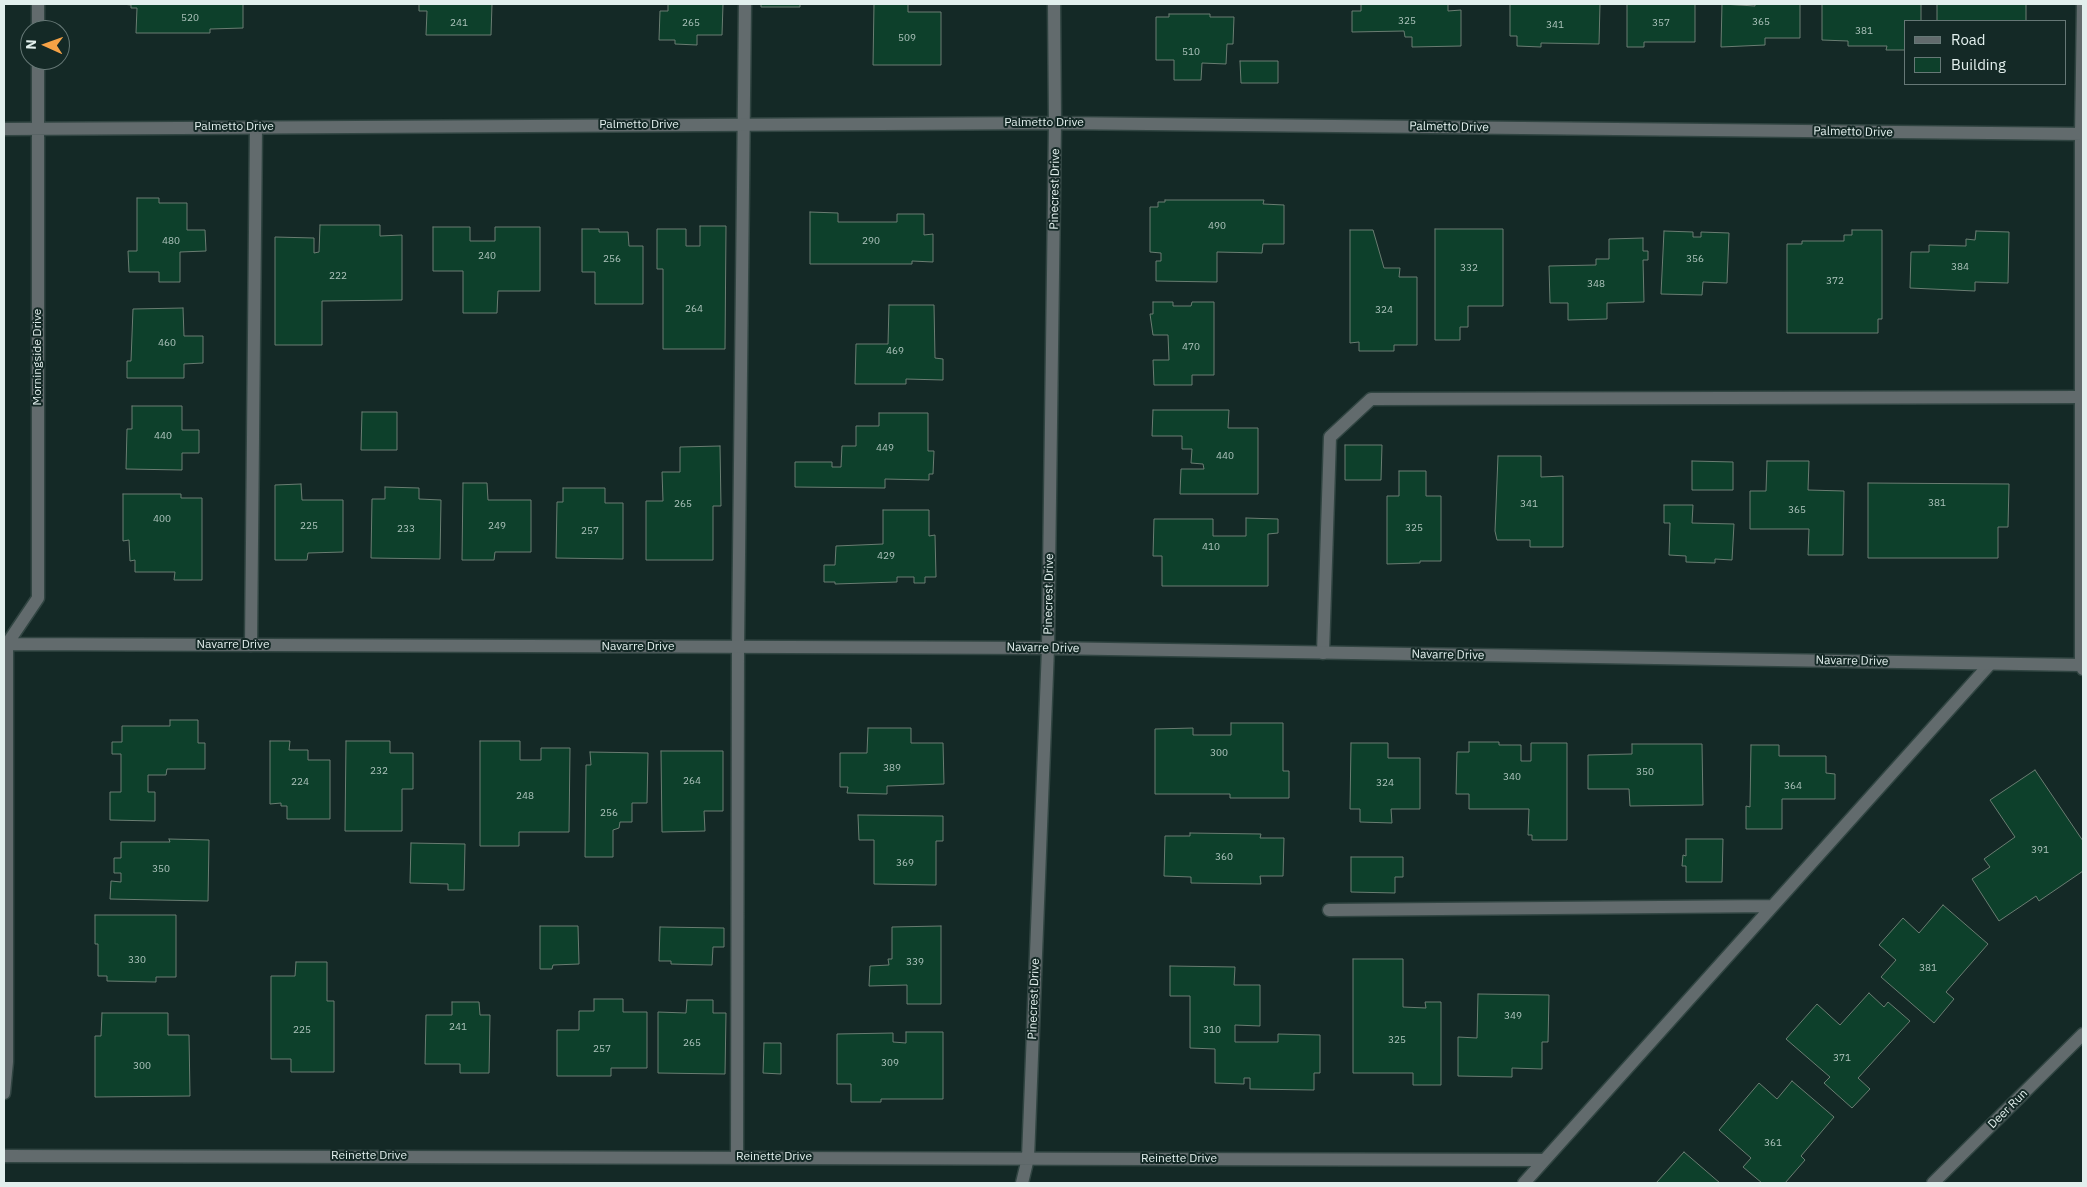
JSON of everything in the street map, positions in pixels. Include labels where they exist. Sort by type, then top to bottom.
[{"type":"street","points":[[38,4],[38,20]]},
{"type":"street","points":[[737,1157],[738,647],[745,4]]},
{"type":"street","name":"Pinecrest Drive","points":[[1022,1183],[1028,1158],[1048,648],[1056,123],[1054,4]]},
{"type":"street","points":[[2082,4],[2082,667]]},
{"type":"street","name":"Morningside Drive","points":[[5,642],[38,598],[38,70]]},
{"type":"street","name":"Palmetto Drive","points":[[4,128],[1056,123],[2082,134]]},
{"type":"street","points":[[251,645],[256,127]]},
{"type":"street","points":[[1324,653],[1330,437],[1371,399],[2081,397]]},
{"type":"street","points":[[4,1093],[7,1062],[5,642]]},
{"type":"street","name":"Navarre Drive","points":[[5,642],[251,645],[1048,648],[2082,667]]},
{"type":"street","points":[[1524,1183],[1990,664]]},
{"type":"street","points":[[1329,910],[1772,906]]},
{"type":"street","name":"Deer Run","points":[[1933,1183],[2083,1034]]},
{"type":"street","name":"Reinette Drive","points":[[4,1156],[1544,1160]]},
{"type":"building","points":[[122,4],[243,4],[243,28],[210,29],[210,33],[136,33],[137,8],[131,8],[131,5]]},
{"type":"building","points":[[419,4],[492,4],[491,35],[426,35],[427,11],[419,11]]},
{"type":"building","points":[[668,4],[723,4],[722,35],[697,35],[697,45],[675,44],[675,40],[659,40],[660,11],[668,11]]},
{"type":"building","points":[[761,4],[800,4],[800,7],[761,7]]},
{"type":"building","points":[[874,4],[908,4],[908,12],[941,12],[941,65],[873,65]]},
{"type":"building","points":[[1361,4],[1448,4],[1448,11],[1461,10],[1461,46],[1412,47],[1412,37],[1405,37],[1404,31],[1352,32],[1352,11],[1361,11]]},
{"type":"building","points":[[1510,4],[1600,4],[1599,44],[1541,43],[1541,47],[1517,46],[1517,36],[1510,36]]},
{"type":"building","points":[[1627,4],[1695,4],[1695,42],[1644,42],[1644,47],[1627,47]]},
{"type":"building","points":[[1722,4],[1755,6],[1755,4],[1800,4],[1800,38],[1765,38],[1765,45],[1721,47]]},
{"type":"building","points":[[1822,4],[1921,4],[1921,20],[1904,20],[1904,50],[1886,50],[1887,46],[1848,46],[1848,41],[1822,40]]},
{"type":"building","points":[[1937,4],[2026,4],[2026,20],[1937,20]]},
{"type":"building","points":[[1169,14],[1210,14],[1210,17],[1234,17],[1233,44],[1227,44],[1226,64],[1202,63],[1201,80],[1174,80],[1174,60],[1156,60],[1156,17],[1169,17]]},
{"type":"building","points":[[1240,61],[1278,61],[1278,83],[1241,83]]},
{"type":"building","points":[[137,198],[159,198],[159,203],[187,203],[187,230],[205,230],[206,251],[180,252],[180,282],[159,282],[159,272],[129,272],[128,251],[137,251]]},
{"type":"building","points":[[1165,200],[1264,200],[1263,204],[1284,205],[1284,244],[1263,244],[1262,253],[1217,252],[1217,282],[1156,281],[1156,261],[1161,261],[1161,253],[1150,252],[1150,207],[1158,207],[1158,202],[1165,202]]},
{"type":"building","points":[[810,212],[838,213],[838,222],[897,222],[897,214],[924,214],[924,235],[933,234],[933,262],[912,261],[912,264],[810,264]]},
{"type":"building","points":[[320,225],[380,225],[380,236],[402,235],[402,300],[322,301],[322,345],[275,345],[275,237],[314,238],[314,253],[319,252]]},
{"type":"building","points":[[700,226],[726,226],[725,349],[663,349],[663,269],[657,269],[657,229],[686,229],[686,246],[700,246]]},
{"type":"building","points":[[433,227],[470,227],[470,241],[495,241],[495,227],[540,227],[540,291],[498,291],[497,313],[463,313],[463,271],[433,271]]},
{"type":"building","points":[[582,229],[599,229],[599,232],[628,232],[629,246],[643,246],[643,304],[595,304],[595,272],[582,272]]},
{"type":"building","points":[[1435,229],[1503,229],[1503,306],[1468,306],[1468,327],[1460,327],[1460,340],[1435,340]]},
{"type":"building","points":[[1350,230],[1373,230],[1384,268],[1400,268],[1399,277],[1417,277],[1417,345],[1394,345],[1394,351],[1359,351],[1359,342],[1350,343]]},
{"type":"building","points":[[1852,230],[1882,230],[1882,319],[1878,319],[1878,333],[1787,333],[1787,244],[1802,244],[1802,241],[1844,241],[1844,235],[1852,235]]},
{"type":"building","points":[[1664,231],[1693,232],[1693,237],[1701,237],[1701,232],[1729,233],[1727,283],[1703,282],[1702,295],[1661,294]]},
{"type":"building","points":[[1976,231],[2009,232],[2008,283],[1975,282],[1975,291],[1910,288],[1911,252],[1929,252],[1929,245],[1966,246],[1966,239],[1975,240]]},
{"type":"building","points":[[1643,238],[1643,251],[1648,251],[1648,260],[1643,260],[1644,302],[1607,303],[1607,319],[1568,320],[1568,303],[1550,303],[1549,266],[1596,265],[1596,259],[1609,259],[1609,239]]},
{"type":"building","points":[[1153,302],[1173,302],[1173,306],[1191,306],[1192,302],[1214,302],[1214,375],[1192,375],[1192,385],[1154,385],[1153,360],[1169,360],[1168,335],[1153,335],[1150,314],[1153,314]]},
{"type":"building","points":[[889,305],[934,305],[935,358],[943,359],[943,380],[906,379],[906,384],[855,384],[856,344],[888,344]]},
{"type":"building","points":[[183,308],[184,336],[203,336],[203,363],[184,364],[184,378],[127,378],[127,361],[131,361],[133,309]]},
{"type":"building","points":[[132,406],[182,406],[182,430],[199,430],[199,453],[182,453],[182,470],[126,469],[127,429],[132,429]]},
{"type":"building","points":[[1153,410],[1229,410],[1228,428],[1258,428],[1258,494],[1180,494],[1181,469],[1204,469],[1203,464],[1191,463],[1192,449],[1182,449],[1182,436],[1152,436]]},
{"type":"building","points":[[362,412],[397,412],[397,450],[361,450]]},
{"type":"building","points":[[879,413],[928,413],[928,451],[934,451],[933,474],[929,474],[929,480],[885,479],[885,488],[795,487],[795,462],[832,462],[832,467],[841,467],[842,446],[856,446],[856,426],[879,426]]},
{"type":"building","points":[[1345,445],[1382,445],[1381,480],[1345,480]]},
{"type":"building","points":[[720,446],[721,506],[713,506],[713,560],[646,560],[646,501],[663,501],[662,472],[680,472],[680,447]]},
{"type":"building","points":[[1498,456],[1541,456],[1541,477],[1563,476],[1563,547],[1530,547],[1530,540],[1497,540],[1495,531]]},
{"type":"building","points":[[1692,461],[1733,462],[1733,490],[1692,490]]},
{"type":"building","points":[[1767,461],[1809,461],[1808,490],[1844,491],[1843,555],[1808,555],[1809,529],[1750,529],[1750,491],[1766,491]]},
{"type":"building","points":[[1399,471],[1426,471],[1426,496],[1441,496],[1441,561],[1387,564],[1387,496],[1399,496]]},
{"type":"building","points":[[463,483],[487,483],[488,500],[531,500],[531,552],[495,552],[494,560],[462,560]]},
{"type":"building","points":[[1868,483],[2009,484],[2008,527],[1998,527],[1998,558],[1868,558]]},
{"type":"building","points":[[301,484],[302,500],[343,500],[343,552],[308,553],[307,560],[275,560],[275,485]]},
{"type":"building","points":[[385,487],[419,488],[419,499],[441,500],[440,559],[371,558],[372,499],[385,499]]},
{"type":"building","points":[[563,488],[605,488],[605,503],[623,503],[623,559],[556,558],[557,502],[563,502]]},
{"type":"building","points":[[123,494],[181,494],[181,498],[202,498],[202,580],[174,580],[175,572],[135,572],[135,560],[130,561],[129,540],[123,541]]},
{"type":"building","points":[[1664,505],[1693,505],[1692,523],[1734,524],[1732,560],[1715,559],[1715,563],[1686,562],[1686,556],[1669,555],[1670,523],[1664,523]]},
{"type":"building","points":[[883,510],[929,510],[929,536],[935,535],[936,577],[925,577],[925,583],[914,583],[914,577],[897,577],[897,582],[835,584],[835,582],[824,582],[824,565],[835,565],[836,546],[883,544]]},
{"type":"building","points":[[1246,518],[1278,519],[1278,533],[1268,534],[1268,586],[1162,586],[1162,556],[1153,556],[1154,519],[1213,519],[1213,536],[1246,536]]},
{"type":"building","points":[[170,720],[198,720],[198,743],[205,743],[205,769],[167,769],[166,775],[148,775],[148,792],[155,792],[155,821],[110,820],[110,792],[121,792],[121,754],[112,754],[112,742],[122,742],[122,726],[170,726]]},
{"type":"building","points":[[1231,723],[1283,723],[1283,771],[1289,771],[1289,798],[1230,798],[1230,794],[1155,794],[1155,729],[1193,728],[1193,735],[1231,735]]},
{"type":"building","points":[[868,728],[911,728],[911,743],[943,743],[944,784],[887,786],[887,794],[847,793],[848,787],[840,787],[840,753],[867,753]]},
{"type":"building","points":[[270,741],[290,741],[289,750],[308,750],[308,760],[330,760],[330,819],[287,819],[287,806],[281,806],[281,803],[270,804]]},
{"type":"building","points":[[346,741],[390,741],[390,753],[413,753],[413,789],[402,789],[402,831],[345,831]]},
{"type":"building","points":[[480,741],[520,741],[520,760],[541,760],[541,748],[570,748],[569,832],[519,832],[519,846],[480,846]]},
{"type":"building","points":[[1469,742],[1499,742],[1499,745],[1521,745],[1521,761],[1531,761],[1531,743],[1567,743],[1567,840],[1532,840],[1532,835],[1528,835],[1529,809],[1469,809],[1469,794],[1456,794],[1457,752],[1469,752]]},
{"type":"building","points":[[1351,743],[1388,743],[1388,758],[1420,758],[1420,809],[1391,809],[1392,823],[1360,822],[1360,809],[1350,809]]},
{"type":"building","points":[[1632,744],[1702,744],[1703,805],[1630,806],[1629,789],[1588,789],[1588,755],[1632,754]]},
{"type":"building","points":[[1751,745],[1779,745],[1779,756],[1826,756],[1826,773],[1835,774],[1835,799],[1782,799],[1782,829],[1746,829],[1746,806],[1750,807]]},
{"type":"building","points":[[661,751],[723,751],[723,811],[704,811],[705,831],[662,832]]},
{"type":"building","points":[[590,752],[648,753],[647,803],[632,803],[632,822],[620,822],[619,828],[613,830],[613,857],[585,857],[586,765],[591,765]]},
{"type":"building","points":[[2035,770],[2083,841],[2083,871],[2039,901],[2036,896],[1999,921],[1972,879],[1990,867],[1984,859],[2015,837],[1990,800]]},
{"type":"building","points":[[858,815],[943,816],[943,841],[936,841],[936,885],[874,884],[874,840],[859,840]]},
{"type":"building","points":[[1190,833],[1261,834],[1260,838],[1284,838],[1283,876],[1260,876],[1261,884],[1191,883],[1191,877],[1164,876],[1165,836],[1190,836]]},
{"type":"building","points":[[169,839],[209,840],[208,901],[110,899],[111,881],[121,882],[121,873],[114,873],[114,858],[121,858],[121,842],[170,842]]},
{"type":"building","points":[[1686,839],[1723,839],[1722,882],[1686,882],[1686,866],[1682,866],[1683,855],[1686,856]]},
{"type":"building","points":[[411,843],[465,844],[464,890],[448,890],[448,884],[410,883]]},
{"type":"building","points":[[1351,857],[1403,857],[1403,877],[1395,877],[1395,893],[1351,892]]},
{"type":"building","points":[[1943,905],[1988,944],[1946,992],[1954,999],[1934,1023],[1881,977],[1896,960],[1879,945],[1903,918],[1919,933]]},
{"type":"building","points":[[95,915],[176,915],[176,977],[156,977],[156,982],[107,981],[107,976],[98,976],[98,944],[95,944]]},
{"type":"building","points":[[540,926],[578,926],[579,964],[553,965],[552,969],[540,969]]},
{"type":"building","points":[[941,926],[941,1004],[907,1004],[907,985],[869,986],[870,966],[889,965],[888,959],[892,959],[892,927]]},
{"type":"building","points":[[660,927],[724,928],[724,947],[713,947],[712,965],[671,964],[671,961],[659,961]]},
{"type":"building","points":[[1353,959],[1403,959],[1403,1007],[1426,1008],[1425,1002],[1441,1002],[1441,1085],[1413,1085],[1413,1073],[1353,1073]]},
{"type":"building","points":[[296,962],[327,962],[327,1001],[334,1001],[334,1072],[291,1072],[291,1059],[271,1059],[271,976],[295,976]]},
{"type":"building","points":[[1170,966],[1235,967],[1234,985],[1260,985],[1260,1026],[1235,1025],[1235,1042],[1278,1042],[1278,1034],[1320,1035],[1320,1073],[1314,1073],[1314,1090],[1250,1089],[1250,1078],[1244,1078],[1244,1084],[1215,1083],[1215,1049],[1190,1048],[1190,996],[1170,996]]},
{"type":"building","points":[[1869,993],[1884,1007],[1888,1002],[1910,1021],[1858,1078],[1870,1089],[1852,1108],[1824,1083],[1830,1077],[1786,1039],[1817,1004],[1840,1025]]},
{"type":"building","points":[[1478,994],[1549,995],[1548,1042],[1542,1042],[1542,1069],[1512,1068],[1512,1077],[1458,1076],[1458,1037],[1477,1038]]},
{"type":"building","points":[[594,999],[623,999],[623,1012],[647,1012],[647,1068],[611,1068],[611,1076],[557,1076],[557,1030],[579,1030],[579,1011],[594,1011]]},
{"type":"building","points":[[687,1000],[713,1000],[713,1013],[726,1013],[725,1074],[658,1073],[658,1012],[686,1013]]},
{"type":"building","points":[[452,1002],[479,1002],[480,1015],[490,1015],[489,1073],[460,1073],[460,1064],[425,1064],[426,1015],[452,1015]]},
{"type":"building","points":[[102,1013],[168,1013],[168,1035],[189,1035],[190,1096],[95,1097],[95,1036],[101,1036]]},
{"type":"building","points":[[906,1032],[943,1032],[943,1099],[881,1099],[881,1102],[851,1102],[851,1084],[837,1084],[837,1034],[893,1033],[893,1042],[906,1043]]},
{"type":"building","points":[[764,1043],[781,1043],[781,1074],[763,1073]]},
{"type":"building","points":[[1792,1081],[1834,1117],[1801,1156],[1805,1160],[1785,1183],[1762,1183],[1743,1167],[1751,1158],[1719,1130],[1759,1083],[1777,1099]]},
{"type":"building","points":[[1684,1152],[1720,1183],[1656,1183]]}]
